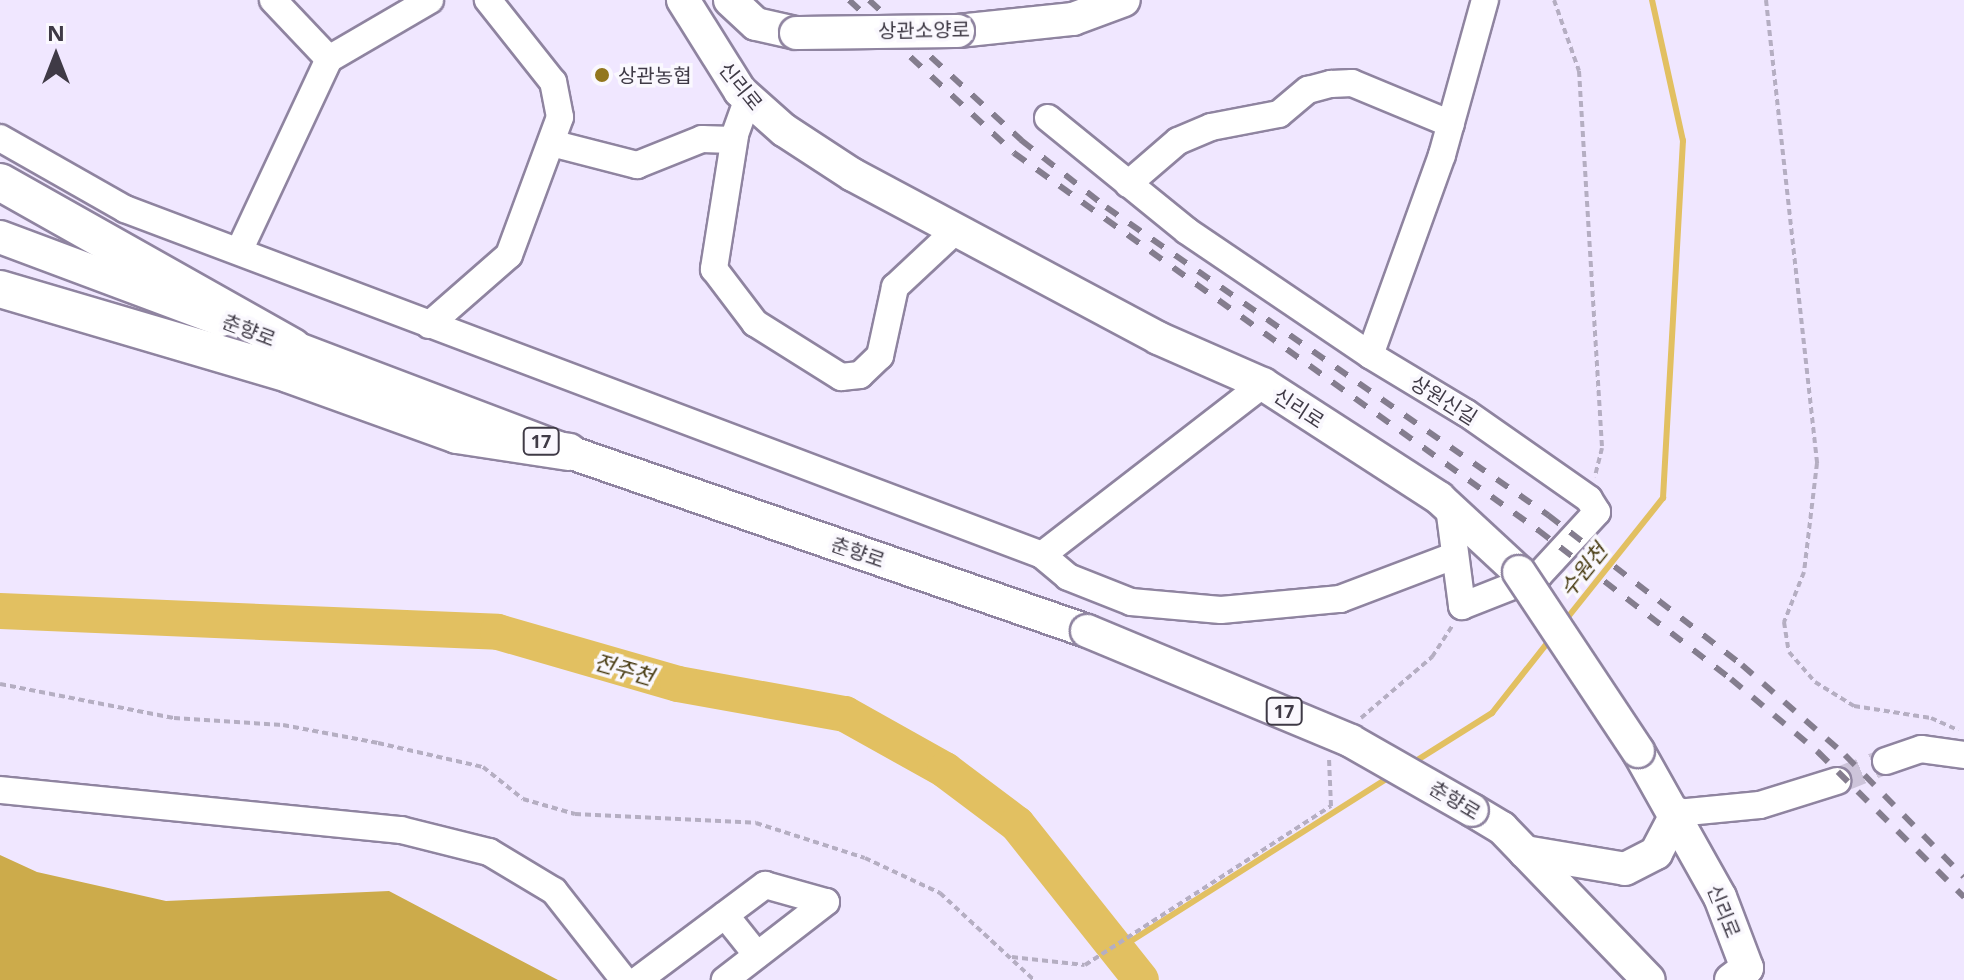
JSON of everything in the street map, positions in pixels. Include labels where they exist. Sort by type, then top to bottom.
[{"type":"highway","points":[[0,182],[293,347]]},
{"type":"highway","points":[[0,289],[288,374],[457,435],[569,452]]},
{"type":"main road","name":"신리로","points":[[683,0],[748,98],[853,175],[1158,338],[1263,384],[1449,507],[1519,572],[1677,813],[1720,897],[1743,976]]},
{"type":"main road","name":"상관소양로","points":[[730,0],[756,24],[796,33],[958,31],[1073,19],[1124,0]]},
{"type":"main road","name":"춘향로","points":[[0,237],[569,452],[1087,631],[1351,741],[1472,810],[1525,852],[1649,980]]},
{"type":"main road","points":[[1525,852],[1625,869],[1656,853],[1677,813]]},
{"type":"street","points":[[273,0],[329,59]]},
{"type":"street","points":[[239,251],[329,59],[430,0]]},
{"type":"street","points":[[429,325],[509,255],[555,144],[560,117],[553,82],[488,0]]},
{"type":"street","points":[[1370,355],[1451,124],[1485,0]]},
{"type":"street","points":[[1128,184],[1178,141],[1211,127],[1279,114],[1308,90],[1331,84],[1352,83],[1451,124]]},
{"type":"street","points":[[748,98],[735,136],[714,269],[755,323],[841,377],[860,375],[880,356],[895,287],[956,230]]},
{"type":"street","name":"상원신길","points":[[1048,118],[1128,184],[1370,355],[1589,499]]},
{"type":"street","points":[[555,144],[637,165],[702,139],[735,136]]},
{"type":"street","points":[[0,138],[125,209],[1042,555],[1068,577],[1131,602],[1221,610],[1340,599],[1453,556]]},
{"type":"street","points":[[1042,555],[1263,384]]},
{"type":"street","points":[[1449,507],[1453,556],[1462,606],[1538,576],[1597,512],[1589,499]]},
{"type":"street","points":[[1886,761],[1921,749],[1964,755]]},
{"type":"street","points":[[1677,813],[1760,805],[1837,781]]},
{"type":"street","points":[[0,790],[401,830],[489,852],[554,891],[624,980]]},
{"type":"street","points":[[638,980],[765,885],[826,902],[725,980]]},
{"type":"street","points":[[725,915],[757,955]]},
{"type":"path","points":[[1554,0],[1579,71],[1584,136],[1602,448],[1589,499]]},
{"type":"path","points":[[1766,0],[1817,463],[1804,572],[1784,622],[1789,652],[1815,682],[1854,706],[1931,718],[1964,733]]},
{"type":"path","points":[[1350,730],[1381,696],[1432,657],[1462,606]]},
{"type":"path","points":[[0,684],[174,718],[283,725],[378,743],[483,767],[523,799],[575,814],[756,823],[865,858],[940,893],[1034,980]]},
{"type":"path","points":[[1012,957],[1085,965],[1331,806],[1330,752]]},
{"type":"shaded area","points":[[0,855],[37,872],[166,901],[389,891],[558,980],[0,980]]},
{"type":"waterway","name":"수원천","points":[[1564,622],[1663,498],[1683,141],[1652,0]]},
{"type":"waterway","name":"전주천","points":[[0,611],[498,632],[678,684],[845,714],[945,770],[1017,824],[1141,980]]},
{"type":"waterway","name":"수원천","points":[[1411,764],[1492,713],[1552,637]]},
{"type":"waterway","name":"수원천","points":[[1120,948],[1391,776]]},
{"type":"tunnel","points":[[1837,781],[1886,761]]},
{"type":"railway","points":[[849,0],[1014,153],[1538,530],[1731,679],[1818,752],[1964,897]]},
{"type":"railway","points":[[869,0],[1021,140],[1106,207],[1548,515],[1742,665],[1845,755],[1964,877]]},
{"type":"place","name":"상관농협","points":[[602,75]]}]
